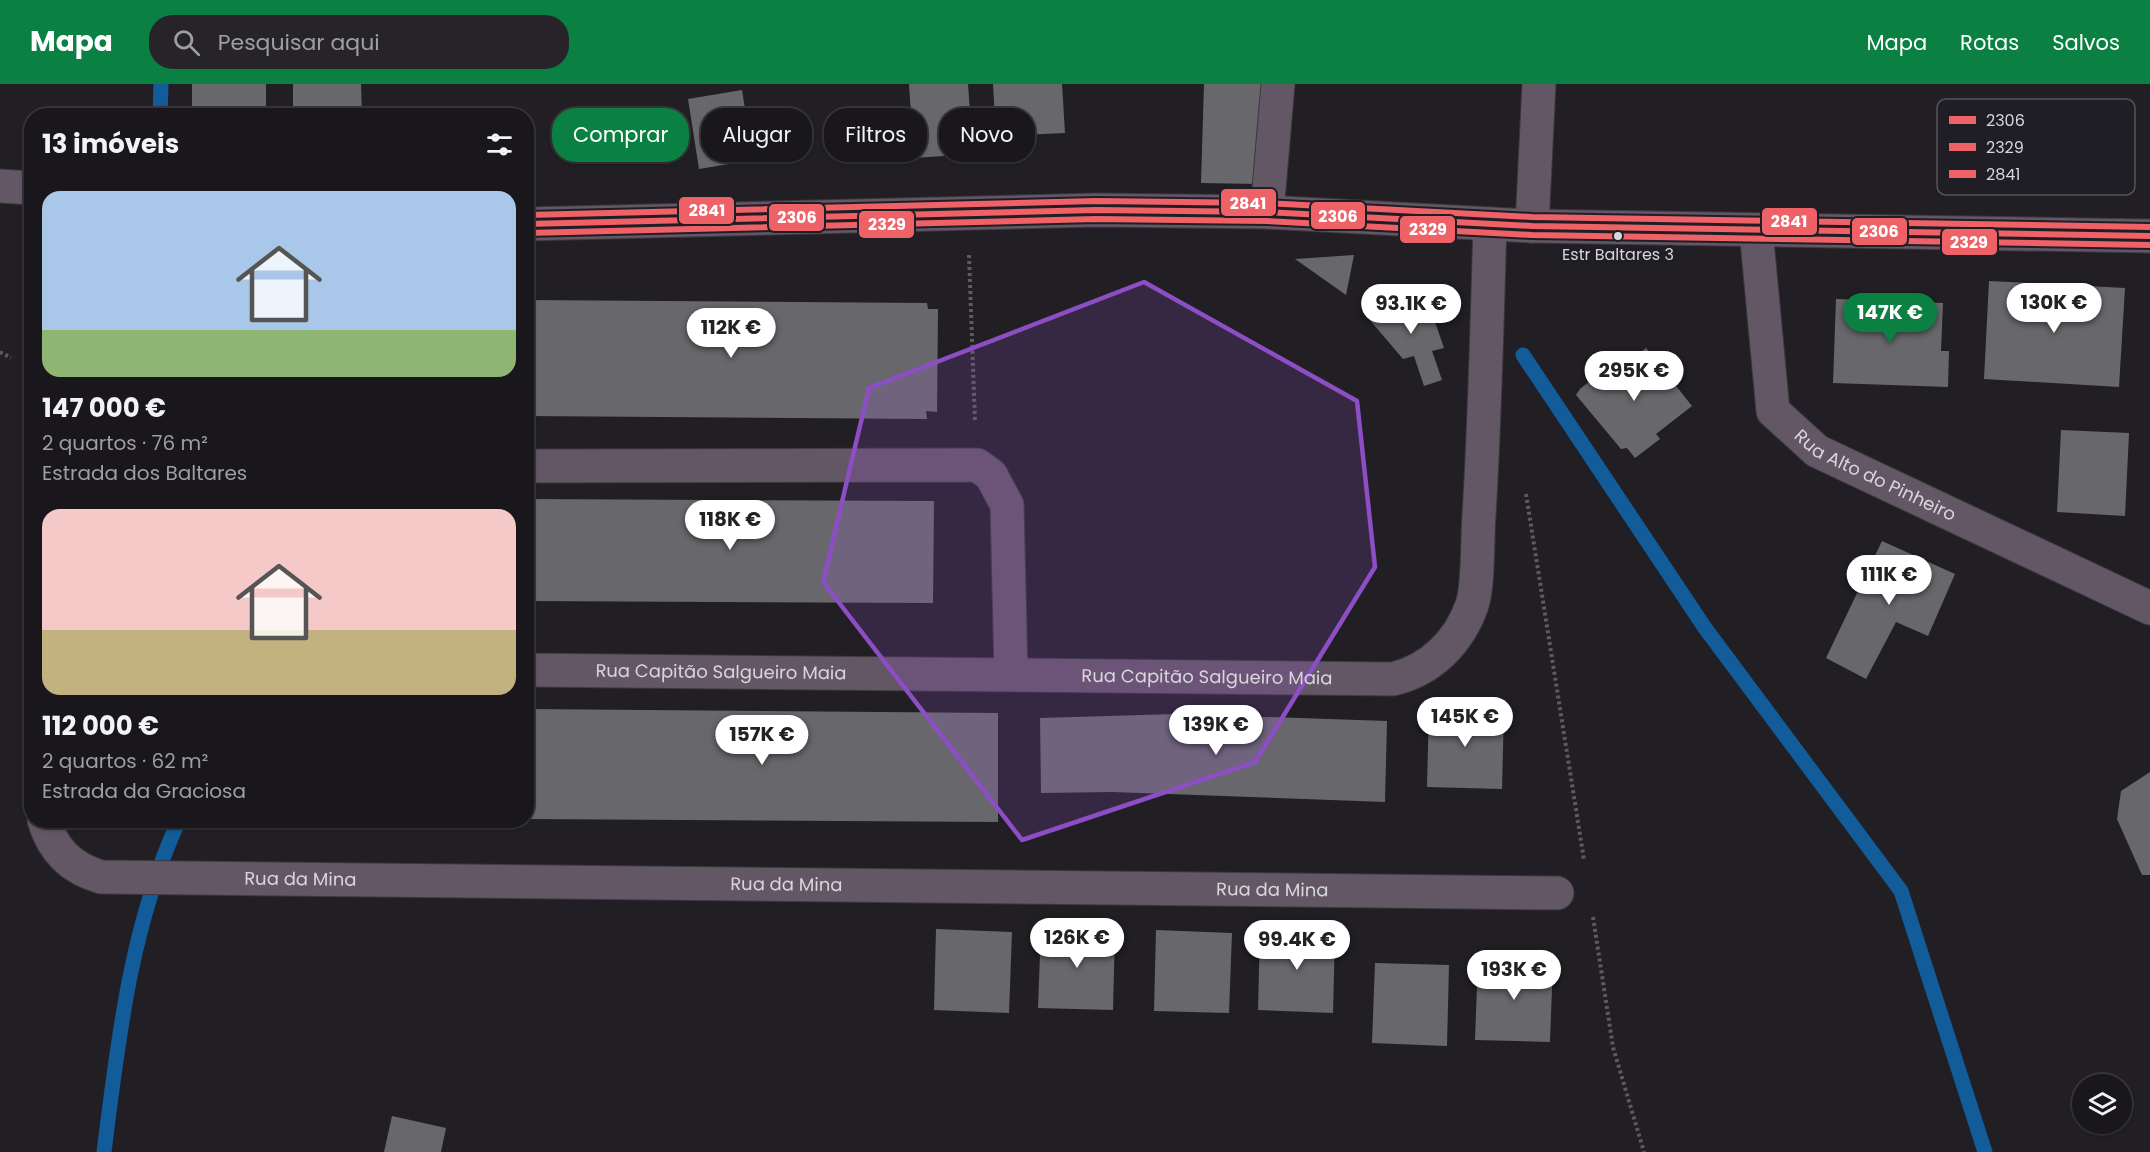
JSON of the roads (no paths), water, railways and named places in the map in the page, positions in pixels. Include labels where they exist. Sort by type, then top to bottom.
[{"type":"street","points":[[1267,212],[1278,84]]},
{"type":"street","points":[[1532,226],[1539,84]]},
{"type":"street","points":[[0,186],[24,188]]},
{"type":"street","points":[[534,224],[968,212],[1267,212],[1532,226],[2150,236]]},
{"type":"street","name":"Rua Capitão Salgueiro Maia","points":[[534,670],[1011,673],[1393,679],[1408,675],[1433,662],[1455,638],[1473,601],[1483,446],[1490,224]]},
{"type":"street","name":"Rua Alto do Pinheiro","points":[[1756,230],[1773,411],[1817,451],[2150,608]]},
{"type":"street","points":[[534,466],[977,465],[991,475],[1007,505],[1011,673]]},
{"type":"street","name":"Rua da Mina","points":[[47,828],[50,838],[69,862],[101,877],[121,878],[1557,893]]},
{"type":"waterway","points":[[160,108],[161,84]]},
{"type":"waterway","points":[[1523,355],[1705,628],[1901,891],[1985,1152]]},
{"type":"waterway","points":[[104,1152],[121,1025],[138,941],[149,900],[176,828]]},
{"type":"place","name":"Estr Baltares 3","points":[[1618,236]]}]
